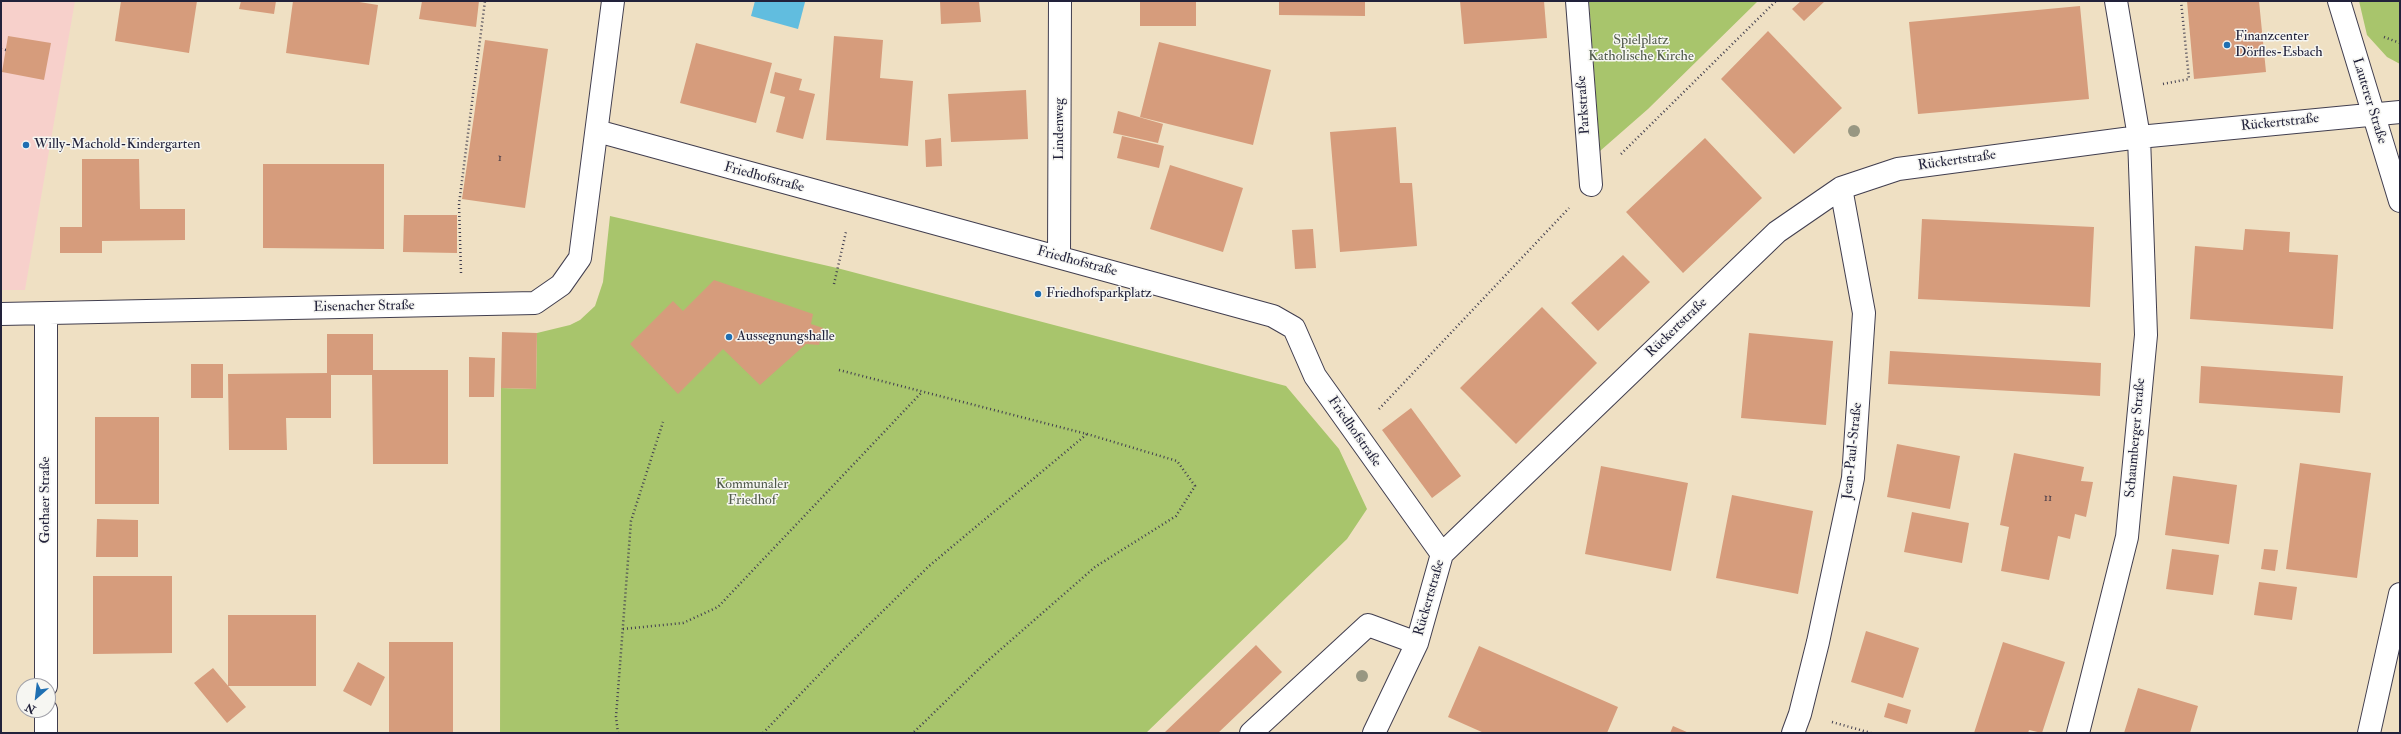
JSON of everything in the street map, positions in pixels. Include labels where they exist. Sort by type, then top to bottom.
[{"type":"street","name":"Eisenacher Straße","points":[[1,314],[46,315],[535,302],[561,286],[580,258],[613,1]]},
{"type":"street","name":"Lindenweg","points":[[1059,256],[1060,1]]},
{"type":"street","name":"Parkstraße","points":[[1577,1],[1590,184]]},
{"type":"street","points":[[2116,1],[2139,137]]},
{"type":"street","name":"Lauterer Straße","points":[[2339,1],[2400,201]]},
{"type":"street","name":"Rückertstraße","points":[[1374,733],[1417,643],[1442,554],[1777,232],[1841,188],[1898,169],[2139,137],[2400,112]]},
{"type":"street","name":"Friedhofstraße","points":[[597,131],[854,203],[1059,256],[1273,316],[1294,328],[1315,376],[1355,435],[1442,554]]},
{"type":"street","name":"Schaumberger Straße","points":[[2078,733],[2128,537],[2146,335],[2139,137]]},
{"type":"street","name":"Jean-Paul-Straße","points":[[1797,723],[1853,478],[1864,314],[1841,188]]},
{"type":"street","name":"Gothaer Straße","points":[[46,315],[46,678]]},
{"type":"street","points":[[2369,733],[2400,594]]},
{"type":"street","points":[[1251,733],[1368,625],[1417,643]]},
{"type":"street","points":[[46,718],[46,733]]},
{"type":"path","points":[[462,304],[460,204],[485,1]]},
{"type":"path","points":[[1355,435],[1590,184],[1776,1]]},
{"type":"path","points":[[2131,91],[2189,79],[2181,1]]},
{"type":"path","points":[[1,49],[6,50]]},
{"type":"path","points":[[834,284],[854,203]]},
{"type":"path","points":[[839,370],[1087,434],[1177,461],[1195,486],[1176,516],[1095,567],[984,664],[913,733]]},
{"type":"path","points":[[624,629],[683,623],[718,607],[922,392]]},
{"type":"path","points":[[618,733],[616,717],[624,629],[631,521],[663,422]]},
{"type":"path","points":[[763,733],[839,654],[929,566],[1087,434]]},
{"type":"path","points":[[1797,723],[1871,733]]},
{"type":"shaded area","name":"Willy-Machold-Kindergarten","points":[[1,1],[75,1],[25,290],[1,290]]},
{"type":"green space","name":"Spielplatz Katholische Kirche","points":[[1589,1],[1758,1],[1648,109],[1600,151]]},
{"type":"green space","points":[[2359,1],[2400,1],[2400,64],[2387,57],[2367,35]]},
{"type":"green space","name":"Kommunaler Friedhof","points":[[610,216],[837,268],[1286,386],[1339,449],[1367,509],[1347,539],[1146,733],[500,733],[501,388],[536,389],[537,333],[570,325],[580,320],[595,306],[603,282]]},
{"type":"water","points":[[755,1],[805,2],[798,29],[751,16]]},
{"type":"building","points":[[121,1],[197,1],[189,53],[115,41]]},
{"type":"building","points":[[241,1],[276,1],[274,14],[239,9]]},
{"type":"building","points":[[293,1],[353,1],[378,5],[369,65],[286,53]]},
{"type":"building","points":[[422,1],[479,1],[476,27],[419,19]]},
{"type":"building","points":[[940,1],[979,1],[981,22],[941,24]]},
{"type":"building","points":[[1140,1],[1196,1],[1196,26],[1140,26]]},
{"type":"building","points":[[1279,1],[1365,1],[1365,16],[1279,15]]},
{"type":"building","points":[[1460,1],[1544,1],[1547,38],[1464,44]]},
{"type":"building","points":[[1801,1],[1825,1],[1804,21],[1792,9]]},
{"type":"building","name":"Finanzcenter Dörfles-Esbach","points":[[2187,1],[2259,1],[2266,72],[2194,79]]},
{"type":"building","points":[[2080,6],[2089,99],[1918,114],[1909,22]]},
{"type":"building","points":[[1768,31],[1842,108],[1794,154],[1721,79]]},
{"type":"building","points":[[8,36],[51,43],[44,80],[2,72]]},
{"type":"building","points":[[834,36],[883,40],[880,78],[913,81],[908,146],[826,140]]},
{"type":"building","points":[[485,40],[548,49],[525,208],[462,199]]},
{"type":"building","points":[[1159,42],[1271,70],[1253,145],[1140,117]]},
{"type":"building","points":[[696,43],[772,63],[756,123],[680,103]]},
{"type":"building","points":[[775,72],[802,79],[799,90],[815,94],[803,139],[776,132],[785,97],[770,93]]},
{"type":"building","points":[[1026,90],[1028,139],[951,142],[948,94]]},
{"type":"building","points":[[1118,111],[1163,124],[1158,143],[1113,133]]},
{"type":"building","points":[[1396,127],[1400,183],[1412,183],[1417,246],[1340,252],[1330,132]]},
{"type":"building","points":[[1122,136],[1164,146],[1159,168],[1117,158]]},
{"type":"building","points":[[941,138],[942,166],[926,167],[925,140]]},
{"type":"building","points":[[1705,138],[1762,198],[1683,273],[1626,212]]},
{"type":"building","points":[[82,159],[139,159],[140,209],[185,209],[185,240],[102,241],[102,253],[60,253],[60,227],[82,227]]},
{"type":"building","points":[[263,164],[384,164],[384,249],[263,248]]},
{"type":"building","points":[[1170,165],[1243,188],[1223,252],[1150,229]]},
{"type":"building","points":[[404,215],[457,215],[457,253],[403,252]]},
{"type":"building","points":[[1922,219],[2094,227],[2090,307],[1918,299]]},
{"type":"building","points":[[1313,229],[1316,268],[1295,269],[1292,230]]},
{"type":"building","points":[[2245,229],[2290,232],[2289,252],[2338,255],[2333,329],[2190,319],[2195,246],[2243,250]]},
{"type":"building","points":[[1623,255],[1650,282],[1598,331],[1571,303]]},
{"type":"building","name":"Aussegnungshalle","points":[[714,280],[813,314],[811,324],[823,328],[819,345],[806,344],[760,385],[723,349],[678,394],[630,344],[673,301],[683,311]]},
{"type":"building","points":[[1542,307],[1597,363],[1516,444],[1460,388]]},
{"type":"building","points":[[502,332],[537,333],[536,389],[501,388]]},
{"type":"building","points":[[1749,333],[1833,341],[1826,425],[1741,418]]},
{"type":"building","points":[[327,334],[373,334],[373,370],[448,370],[448,464],[373,464],[372,375],[331,375],[331,418],[286,418],[287,450],[229,450],[228,374],[327,373]]},
{"type":"building","points":[[1890,351],[2101,363],[2100,396],[1888,384]]},
{"type":"building","points":[[469,357],[495,358],[494,397],[469,397]]},
{"type":"building","points":[[191,364],[223,364],[223,398],[191,398]]},
{"type":"building","points":[[2201,366],[2343,376],[2340,413],[2199,403]]},
{"type":"building","points":[[1411,408],[1461,476],[1432,498],[1382,430]]},
{"type":"building","points":[[95,417],[159,417],[159,504],[95,504]]},
{"type":"building","points":[[1897,444],[1960,456],[1950,509],[1887,497]]},
{"type":"building","points":[[2014,453],[2084,467],[2081,481],[2093,482],[2086,517],[2075,514],[2070,539],[2058,536],[2049,580],[2001,571],[2009,527],[2000,525]]},
{"type":"building","points":[[2300,463],[2371,473],[2357,578],[2286,569]]},
{"type":"building","points":[[1601,466],[1688,483],[1671,571],[1585,554]]},
{"type":"building","points":[[2173,476],[2237,485],[2229,544],[2165,535]]},
{"type":"building","points":[[1732,495],[1813,511],[1798,594],[1716,578]]},
{"type":"building","points":[[1912,512],[1969,523],[1962,563],[1904,552]]},
{"type":"building","points":[[97,519],[138,520],[138,557],[96,557]]},
{"type":"building","points":[[2172,549],[2219,555],[2213,595],[2166,589]]},
{"type":"building","points":[[2264,549],[2278,550],[2275,571],[2261,569]]},
{"type":"building","points":[[93,576],[172,576],[172,653],[93,654]]},
{"type":"building","points":[[2259,582],[2297,587],[2292,620],[2254,615]]},
{"type":"building","points":[[228,615],[316,615],[316,686],[228,686]]},
{"type":"building","points":[[1866,631],[1919,648],[1903,698],[1851,682]]},
{"type":"building","points":[[389,642],[453,642],[453,733],[389,733]]},
{"type":"building","points":[[2003,642],[2065,662],[2042,733],[2029,730],[2028,733],[1974,733]]},
{"type":"building","points":[[1256,645],[1282,672],[1218,733],[1164,733]]},
{"type":"building","points":[[1479,646],[1618,707],[1607,733],[1484,733],[1448,717]]},
{"type":"building","points":[[358,662],[385,677],[371,706],[343,691]]},
{"type":"building","points":[[213,668],[246,707],[227,723],[194,683]]},
{"type":"building","points":[[2138,688],[2198,706],[2190,733],[2124,733]]},
{"type":"building","points":[[1888,703],[1911,710],[1907,724],[1884,717]]},
{"type":"building","points":[[1673,726],[1689,733],[1670,733]]},
{"type":"place","name":"Finanzcenter Dörfles-Esbach","points":[[2227,45]]},
{"type":"place","name":"Willy-Machold-Kindergarten","points":[[26,145]]},
{"type":"place","name":"Friedhofsparkplatz","points":[[1038,294]]},
{"type":"place","name":"Aussegnungshalle","points":[[729,337]]}]
